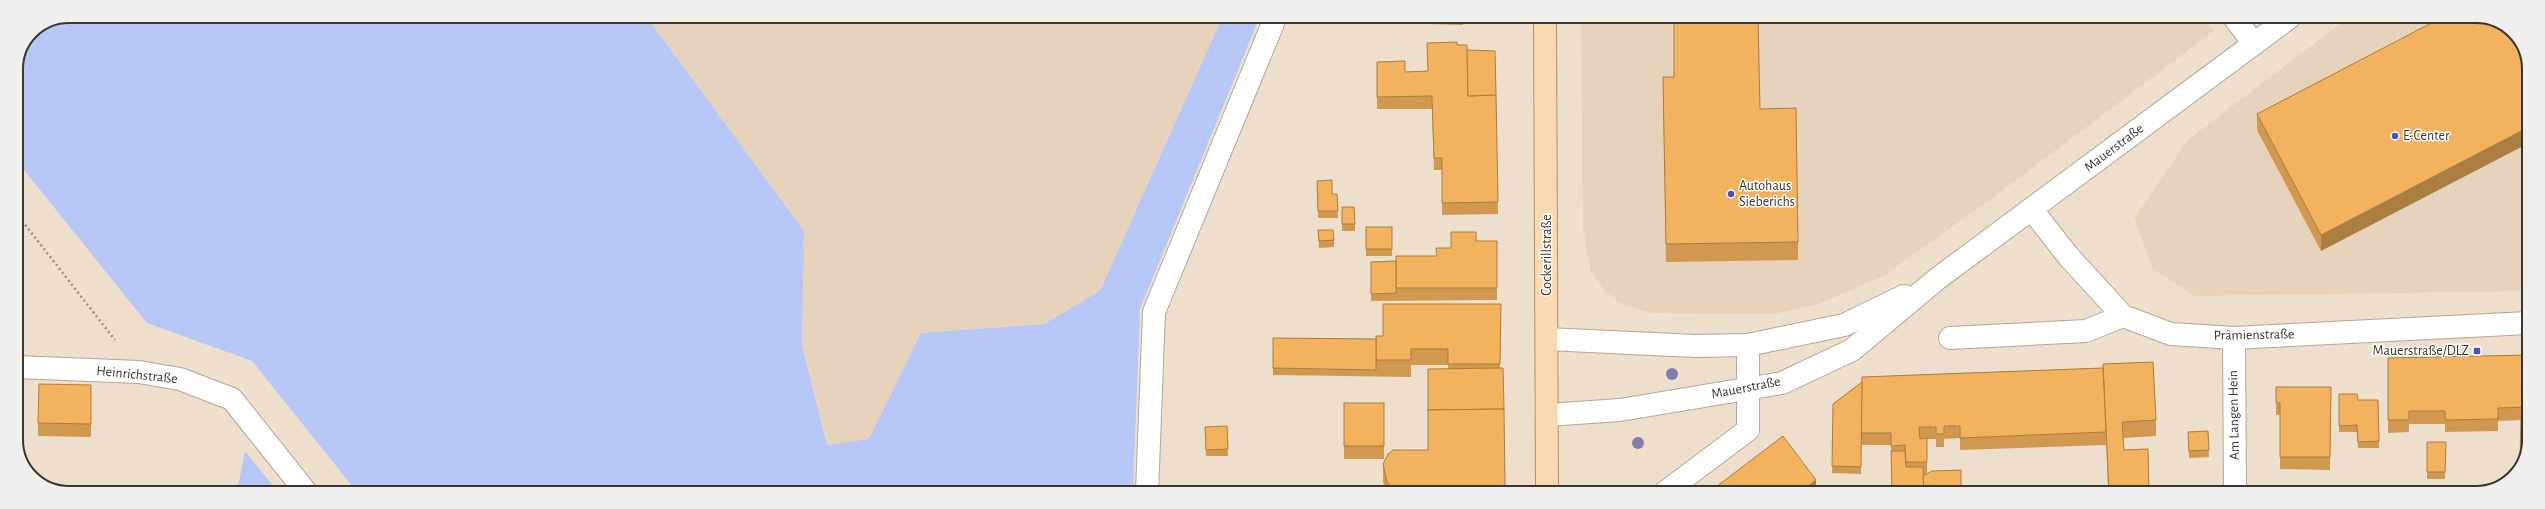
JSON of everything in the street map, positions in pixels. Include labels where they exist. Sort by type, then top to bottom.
[{"type":"main road","name":"Cockerillstraße","points":[[1545,23],[1548,486]]},
{"type":"street","points":[[1147,486],[1154,312],[1273,23]]},
{"type":"street","points":[[2238,23],[2254,44]]},
{"type":"street","name":"Mauerstraße","points":[[1547,415],[1620,410],[1782,383],[1852,350],[1937,279],[2282,23]]},
{"type":"street","name":"Prämienstraße","points":[[2032,210],[2069,257],[2123,316],[2171,334],[2234,338],[2522,323]]},
{"type":"street","name":"Mauerstraße","points":[[1547,339],[1695,346],[1748,345],[1844,325],[1937,279]]},
{"type":"street","points":[[1950,338],[2086,331],[2123,316]]},
{"type":"street","name":"Am Langen Hein","points":[[2234,338],[2235,486]]},
{"type":"street","points":[[1673,486],[1748,430],[1748,345]]},
{"type":"street","name":"Heinrichstraße","points":[[23,367],[140,372],[180,379],[232,399],[301,486]]},
{"type":"path","points":[[23,222],[140,372]]},
{"type":"shaded area","points":[[651,23],[1220,23],[1100,291],[1044,324],[921,333],[869,439],[827,445],[802,345],[804,231]]},
{"type":"shaded area","points":[[651,23],[804,231],[802,345],[827,445],[869,439],[921,333],[1044,324],[1100,291],[1220,23],[1257,23],[1140,309],[1133,486],[352,486],[252,361],[147,323],[23,169],[24,60],[31,44],[37,37],[44,31],[60,24]]},
{"type":"shaded area","points":[[1581,23],[2209,23],[2208,24],[2214,31],[1995,196],[1885,275],[1819,304],[1775,314],[1652,313],[1623,305],[1606,292],[1591,272],[1583,229]]},
{"type":"shaded area","points":[[2341,23],[2476,23],[2496,28],[2519,55],[2522,66],[2522,291],[2195,296],[2153,269],[2134,218],[2189,139]]},
{"type":"shaded area","points":[[245,451],[273,486],[238,486]]},
{"type":"building","name":"Autohaus Sieberichs","points":[[1674,23],[1758,23],[1760,109],[1796,108],[1798,242],[1666,244],[1663,77],[1674,77]]},
{"type":"building","name":"E-Center","points":[[2431,23],[2476,23],[2485,24],[2499,29],[2511,39],[2516,46],[2522,66],[2522,131],[2321,235],[2257,114]]},
{"type":"building","points":[[1457,42],[1457,45],[1467,45],[1468,96],[1496,95],[1498,202],[1442,203],[1442,158],[1434,158],[1432,96],[1377,97],[1377,62],[1405,61],[1405,72],[1428,71],[1427,43]]},
{"type":"building","points":[[1467,50],[1495,51],[1496,95],[1468,96]]},
{"type":"building","points":[[1332,180],[1332,194],[1337,194],[1338,211],[1318,211],[1317,181]]},
{"type":"building","points":[[1342,207],[1354,207],[1355,224],[1342,224]]},
{"type":"building","points":[[1366,227],[1392,227],[1392,249],[1366,249]]},
{"type":"building","points":[[1318,230],[1333,230],[1334,240],[1319,241]]},
{"type":"building","points":[[1451,232],[1476,232],[1476,241],[1497,241],[1497,288],[1396,288],[1396,256],[1437,256],[1436,248],[1451,248]]},
{"type":"building","points":[[1396,261],[1396,293],[1371,294],[1371,262]]},
{"type":"building","points":[[1383,304],[1501,304],[1500,364],[1448,364],[1448,349],[1411,349],[1411,360],[1376,360],[1376,336],[1383,336]]},
{"type":"building","points":[[1273,338],[1376,339],[1376,370],[1273,368]]},
{"type":"building","points":[[2522,355],[2522,407],[2498,408],[2498,419],[2445,420],[2445,411],[2409,411],[2409,420],[2388,420],[2388,358]]},
{"type":"building","points":[[2153,362],[2156,420],[2122,422],[2124,450],[2148,449],[2149,486],[2109,486],[2103,364]]},
{"type":"building","points":[[1503,368],[1504,409],[1428,410],[1428,369]]},
{"type":"building","points":[[2103,368],[2106,432],[1960,438],[1960,426],[1944,426],[1944,434],[1936,434],[1936,427],[1919,427],[1920,439],[1927,438],[1927,462],[1906,462],[1905,445],[1891,446],[1891,433],[1861,433],[1862,377]]},
{"type":"building","points":[[1862,382],[1861,467],[1832,466],[1833,404]]},
{"type":"building","points":[[39,384],[91,385],[91,424],[38,423]]},
{"type":"building","points":[[2276,387],[2331,387],[2330,457],[2280,457],[2280,403],[2276,403]]},
{"type":"building","points":[[2339,394],[2357,394],[2358,400],[2378,400],[2379,441],[2358,442],[2357,425],[2339,426]]},
{"type":"building","points":[[1344,403],[1384,403],[1384,446],[1344,446]]},
{"type":"building","points":[[1504,409],[1505,486],[1391,486],[1387,482],[1383,464],[1388,454],[1393,450],[1428,450],[1428,410]]},
{"type":"building","points":[[2521,417],[2522,417],[2522,440],[2520,454]]},
{"type":"building","points":[[1227,426],[1228,449],[1206,450],[1205,427]]},
{"type":"building","points":[[2208,431],[2209,450],[2189,451],[2188,432]]},
{"type":"building","points":[[1783,436],[1816,480],[1808,486],[1717,486]]},
{"type":"building","points":[[2427,442],[2446,442],[2445,472],[2427,472]]},
{"type":"building","points":[[1891,451],[1905,451],[1906,467],[1923,467],[1924,486],[1892,486]]},
{"type":"building","points":[[1961,470],[1961,486],[1924,486],[1923,476],[1932,471]]},
{"type":"place","name":"E-Center","points":[[2395,136]]},
{"type":"place","name":"Autohaus Sieberichs","points":[[1731,194]]},
{"type":"place","name":"Mauerstraße/DLZ","points":[[2477,351]]}]
